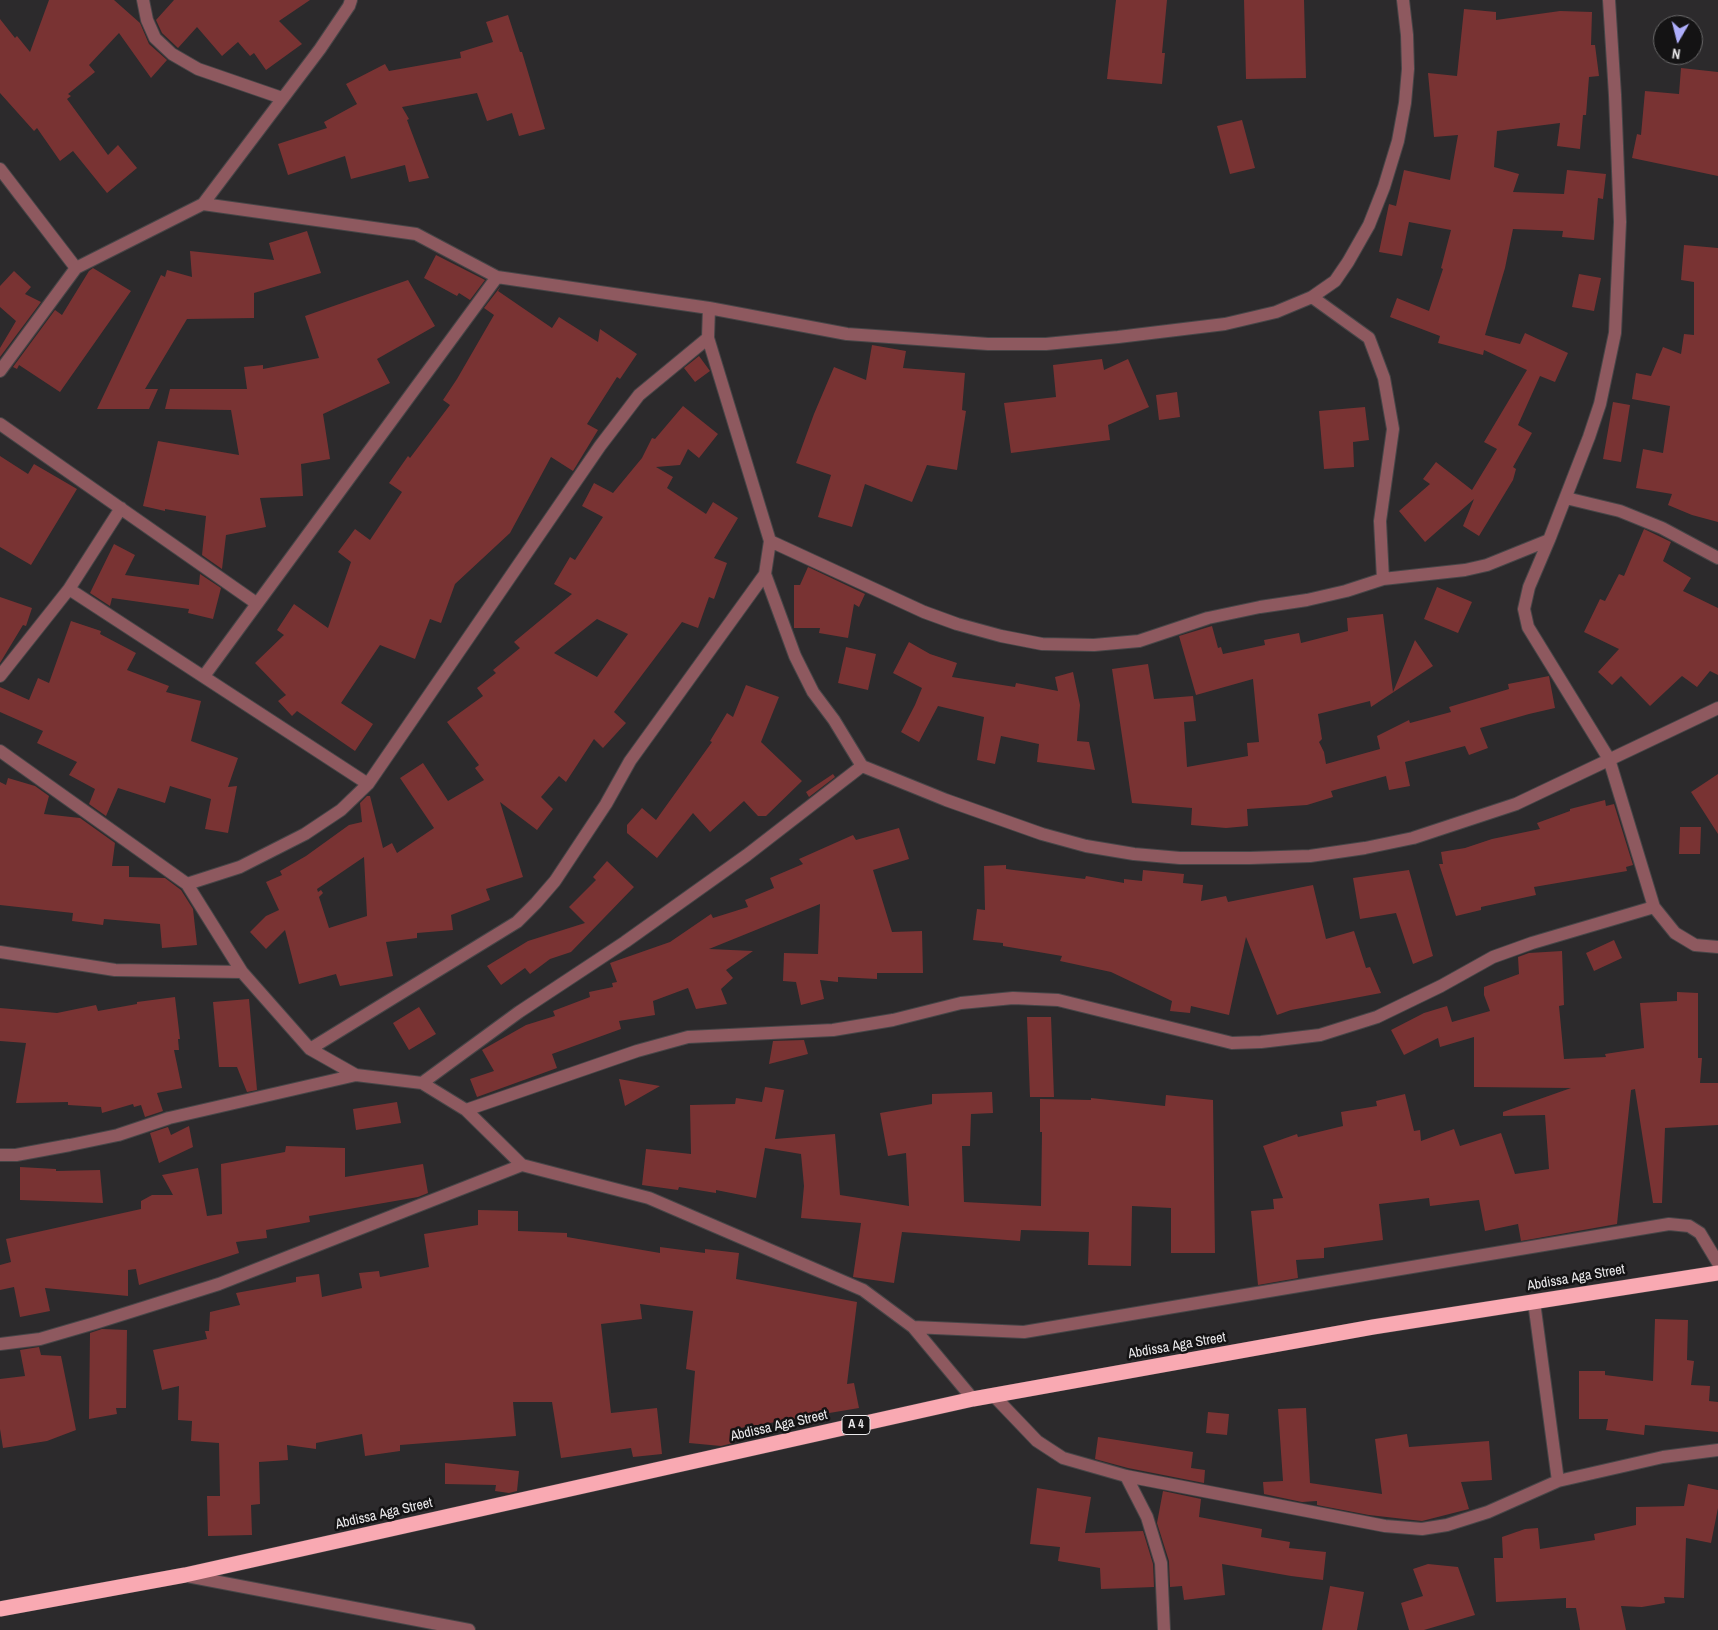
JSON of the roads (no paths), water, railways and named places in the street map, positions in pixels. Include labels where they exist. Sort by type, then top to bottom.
[{"type":"highway","name":"Abdissa Aga Street","points":[[0,1609],[185,1576],[973,1399],[1373,1327],[1718,1273]]},
{"type":"street","points":[[143,0],[147,20],[155,38],[172,54],[198,69],[282,98]]},
{"type":"street","points":[[0,371],[76,268],[203,204],[320,49],[349,6],[351,0]]},
{"type":"street","points":[[203,204],[416,234],[497,277],[710,308],[848,334],[988,344],[1046,344],[1225,324],[1276,312],[1312,297],[1335,281],[1369,225],[1393,160],[1405,102],[1408,68],[1403,0]]},
{"type":"street","points":[[1609,0],[1620,222],[1615,333],[1600,404],[1566,498],[1529,587],[1524,609],[1528,627],[1609,759],[1654,907],[1676,933],[1694,945],[1718,948]]},
{"type":"street","points":[[0,169],[76,268]]},
{"type":"street","points":[[204,676],[497,277]]},
{"type":"street","points":[[1312,297],[1368,338],[1384,378],[1393,429],[1380,521],[1383,579]]},
{"type":"street","points":[[310,1049],[517,922],[536,903],[555,881],[606,804],[630,761],[765,574],[770,541],[708,338],[710,308]]},
{"type":"street","points":[[187,884],[240,868],[306,834],[341,810],[368,784],[600,446],[639,395],[708,338]]},
{"type":"street","points":[[0,424],[256,603]]},
{"type":"street","points":[[1566,498],[1620,511],[1662,528],[1718,558]]},
{"type":"street","points":[[0,676],[69,589],[121,508]]},
{"type":"street","points":[[770,541],[932,615],[957,624],[1001,636],[1042,644],[1094,645],[1139,641],[1208,618],[1260,607],[1307,600],[1346,591],[1383,579],[1464,570],[1487,565],[1549,540]]},
{"type":"street","points":[[765,574],[795,656],[813,692],[834,720],[862,766],[974,810],[1042,834],[1086,846],[1180,858],[1250,858],[1310,856],[1365,848],[1413,838],[1516,804],[1718,708]]},
{"type":"street","points":[[69,589],[368,784]]},
{"type":"street","points":[[0,751],[187,884],[242,972],[310,1049],[356,1076]]},
{"type":"street","points":[[422,1083],[519,1012],[625,942],[747,855],[862,766]]},
{"type":"street","points":[[466,1110],[637,1050],[688,1037],[833,1030],[893,1020],[961,1003],[1014,998],[1058,1000],[1232,1043],[1261,1042],[1320,1035],[1377,1017],[1441,986],[1493,957],[1654,907]]},
{"type":"street","points":[[0,952],[115,970],[242,972]]},
{"type":"street","points":[[0,1155],[16,1155],[70,1146],[118,1135],[169,1118],[356,1076],[422,1083],[466,1110],[522,1166],[649,1198],[862,1290],[913,1327],[973,1399]]},
{"type":"street","points":[[0,1344],[40,1338],[86,1326],[219,1284],[522,1166]]},
{"type":"street","points":[[913,1327],[1024,1332],[1669,1224],[1689,1226],[1700,1233],[1718,1263]]},
{"type":"street","points":[[1534,1302],[1558,1481]]},
{"type":"street","points":[[994,1396],[1037,1441],[1063,1458],[1126,1476],[1385,1526],[1422,1529],[1447,1525],[1488,1512],[1558,1481],[1662,1457],[1718,1450]]},
{"type":"street","points":[[1126,1476],[1147,1517],[1161,1563],[1164,1630]]},
{"type":"street","points":[[185,1576],[469,1630]]}]
